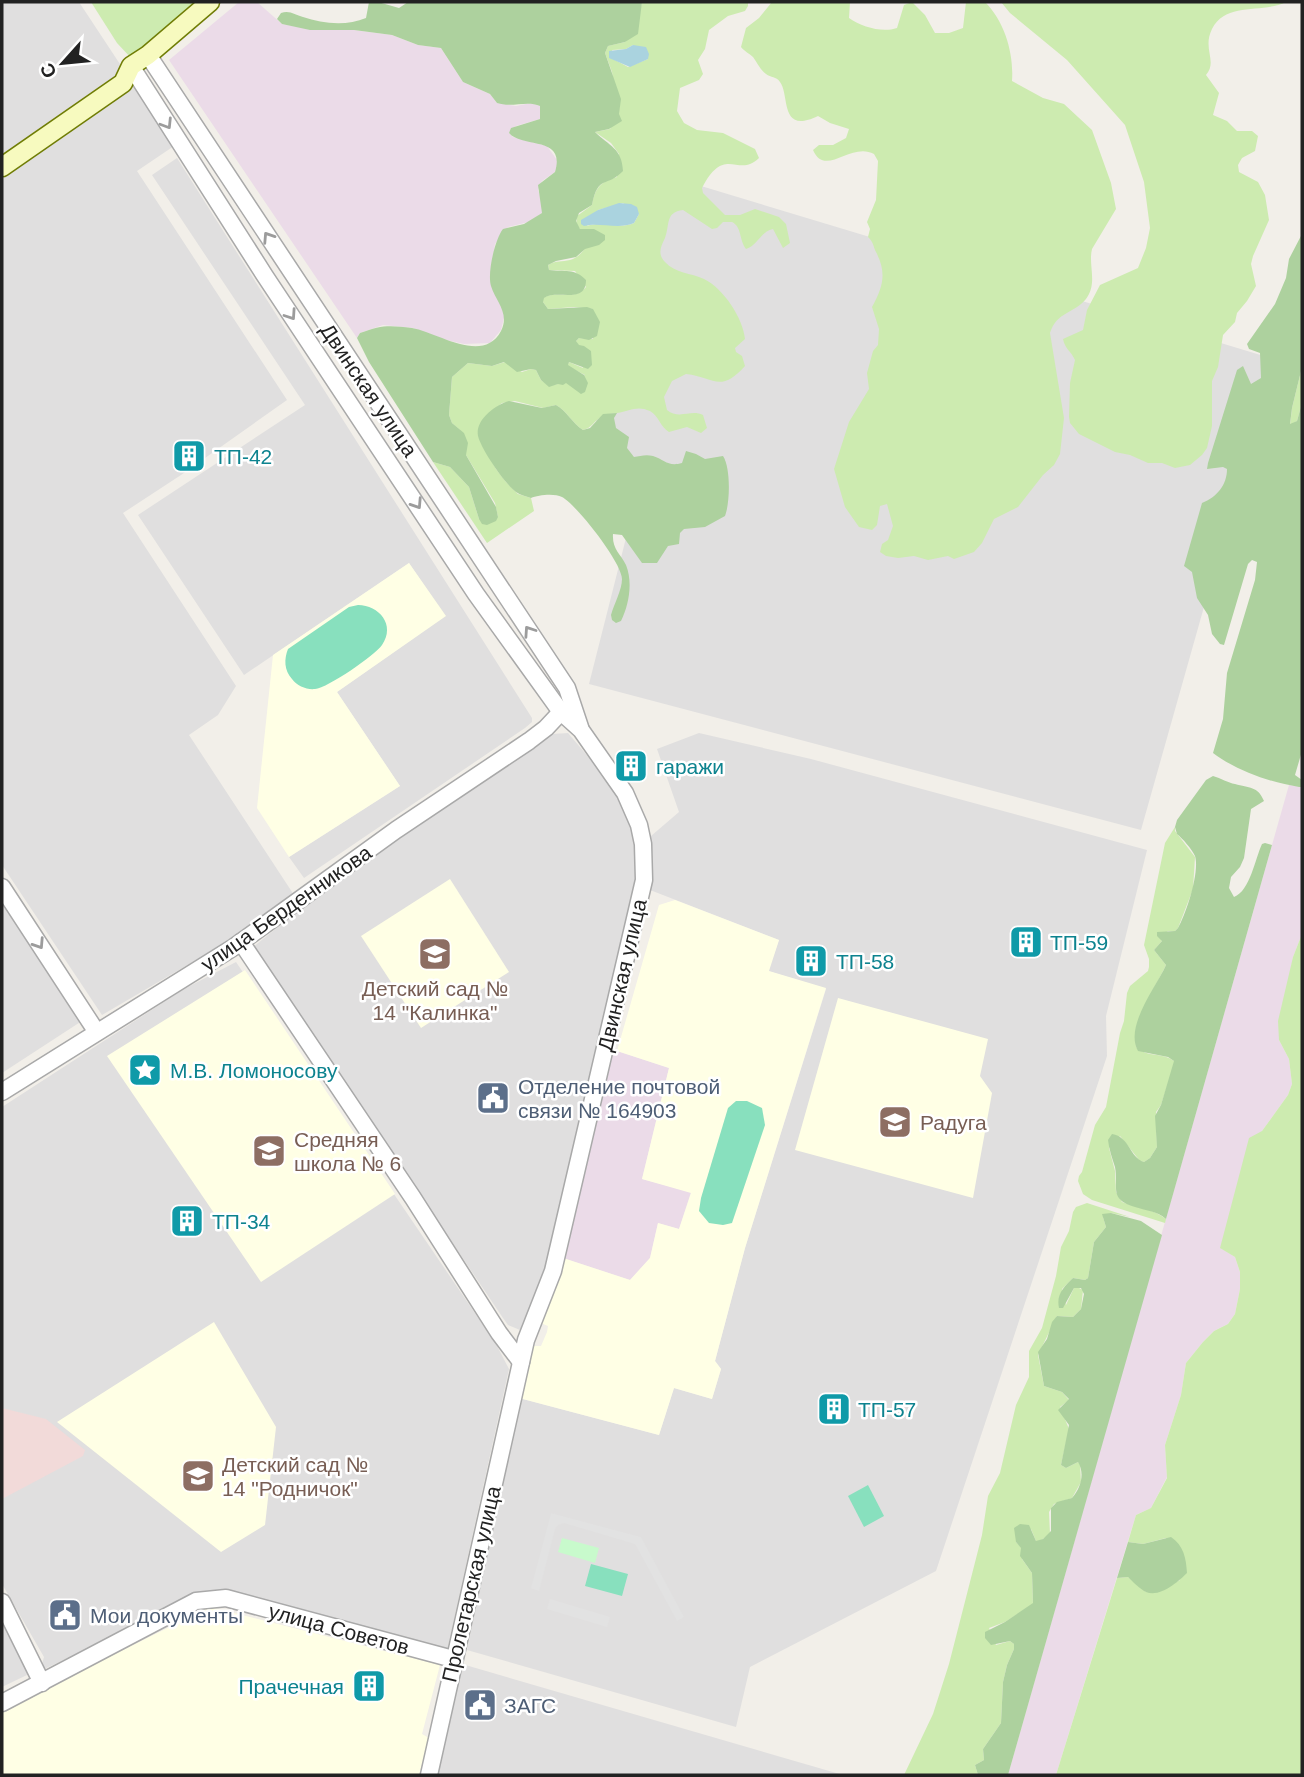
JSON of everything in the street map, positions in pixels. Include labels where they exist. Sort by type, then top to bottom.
[{"type":"main road","points":[[2,167],[123,83],[131,66],[148,55],[210,2]]},
{"type":"street","name":"Двинская улица","points":[[148,55],[567,688],[581,730]]},
{"type":"street","name":"Двинская улица","points":[[131,66],[265,276],[477,594],[561,712],[581,730],[625,793],[643,844],[644,880],[553,1272],[526,1340],[514,1392]]},
{"type":"street","name":"улица Берденникова","points":[[2,1092],[241,942],[396,830],[529,741],[561,712]]},
{"type":"street","points":[[2,887],[96,1031]]},
{"type":"street","points":[[241,942],[421,1209],[499,1333],[521,1362]]},
{"type":"street","points":[[499,1333],[526,1340]]},
{"type":"street","name":"Пролетарская улица","points":[[429,1775],[514,1392]]},
{"type":"street","name":"улица Советов","points":[[2,1703],[196,1601],[209,1598],[226,1598],[453,1659]]},
{"type":"street","points":[[2,1602],[42,1683]]},
{"type":"shaded area","points":[[2,2],[79,2],[174,146],[137,171],[287,400],[123,513],[236,686],[218,715],[189,735],[294,895],[225,943],[102,1015],[2,865]]},
{"type":"shaded area","points":[[239,2],[257,2],[282,24],[317,30],[354,30],[392,35],[418,45],[441,48],[463,82],[490,94],[497,103],[516,106],[531,103],[540,106],[540,119],[516,126],[509,133],[513,137],[547,146],[557,160],[557,165],[555,172],[542,181],[538,190],[542,213],[529,222],[508,227],[495,244],[490,280],[505,314],[501,330],[490,343],[464,344],[437,338],[413,328],[383,325],[360,333],[357,338],[169,60]]},
{"type":"shaded area","points":[[177,158],[532,718],[532,722],[525,728],[304,878],[289,857],[400,786],[337,692],[445,616],[409,563],[244,675],[138,515],[305,405],[152,175]]},
{"type":"shaded area","points":[[658,173],[1274,359],[1141,830],[589,684],[644,467],[574,400]]},
{"type":"shaded area","points":[[409,563],[446,616],[337,692],[400,786],[289,857],[257,808],[273,655]]},
{"type":"shaded area","points":[[568,733],[625,800],[641,867],[552,1259],[525,1328],[520,1330],[508,1325],[503,1318],[253,947],[319,894],[552,734]]},
{"type":"shaded area","points":[[699,733],[811,759],[1147,850],[1106,1016],[1107,1056],[936,1571],[750,1667],[736,1727],[467,1650],[519,1398],[659,1435],[674,1388],[712,1399],[721,1369],[715,1361],[745,1248],[826,989],[768,971],[779,940],[650,890],[651,836],[679,812],[657,749]]},
{"type":"shaded area","points":[[1289,785],[1302,787],[1302,934],[1293,957],[1279,1040],[1289,1059],[1292,1084],[1288,1095],[1262,1131],[1221,1248],[1235,1257],[1240,1272],[1235,1314],[1228,1324],[1214,1331],[1203,1342],[1186,1363],[1181,1395],[1165,1445],[1167,1477],[1151,1508],[1136,1515],[1056,1775],[1008,1775]]},
{"type":"shaded area","name":"Детский сад № 14 \"Калинка\"","points":[[450,879],[509,972],[421,1028],[361,936]]},
{"type":"shaded area","points":[[2,887],[88,1017],[2,1073]]},
{"type":"shaded area","points":[[675,900],[779,940],[769,971],[826,988],[745,1248],[715,1361],[721,1369],[712,1399],[674,1388],[659,1435],[519,1398],[529,1346],[541,1346],[547,1332],[548,1326],[538,1322],[560,1257],[630,1280],[650,1258],[658,1223],[679,1229],[691,1193],[642,1179],[669,1068],[617,1051],[659,905]]},
{"type":"shaded area","points":[[236,962],[496,1344],[509,1369],[447,1651],[230,1595],[190,1601],[40,1671],[44,1657],[2,1584],[2,1107],[184,989]]},
{"type":"shaded area","name":"Средняя школа № 6","points":[[245,970],[395,1194],[261,1282],[107,1056]]},
{"type":"shaded area","name":"Радуга","points":[[838,998],[988,1039],[980,1076],[992,1093],[973,1198],[795,1150]]},
{"type":"shaded area","points":[[617,1051],[669,1068],[642,1179],[691,1192],[679,1229],[658,1223],[650,1258],[630,1280],[560,1257],[612,1055]]},
{"type":"shaded area","name":"Детский сад № 14 \"Родничок\"","points":[[214,1322],[276,1427],[265,1525],[221,1552],[57,1422]]},
{"type":"shaded area","points":[[2,1408],[46,1419],[85,1450],[83,1456],[2,1499]]},
{"type":"shaded area","points":[[551,1513],[641,1537],[684,1617],[677,1621],[635,1544],[564,1523],[555,1529],[539,1591],[531,1588]]},
{"type":"shaded area","points":[[550,1599],[610,1617],[607,1627],[547,1609]]},
{"type":"shaded area","points":[[210,1607],[440,1665],[422,1734],[429,1738],[419,1775],[2,1775],[2,1710]]},
{"type":"shaded area","points":[[2,1618],[29,1674],[2,1687]]},
{"type":"shaded area","points":[[462,1664],[843,1775],[438,1774]]},
{"type":"green space","points":[[91,2],[207,2],[132,59],[117,43]]},
{"type":"green space","points":[[369,2],[399,8],[408,2],[642,2],[638,34],[625,42],[608,46],[605,53],[621,99],[619,114],[622,121],[609,129],[595,132],[617,152],[623,171],[600,185],[592,205],[579,213],[576,221],[580,229],[594,229],[605,235],[605,240],[585,249],[576,257],[548,265],[549,270],[573,272],[586,280],[585,288],[581,292],[544,298],[543,302],[548,309],[587,307],[593,309],[600,322],[597,336],[589,340],[579,338],[576,341],[591,351],[592,365],[588,369],[569,362],[568,365],[584,375],[588,383],[585,392],[581,394],[566,383],[549,387],[541,380],[536,370],[517,372],[504,362],[492,366],[468,363],[452,377],[449,415],[452,423],[464,433],[468,443],[466,455],[496,507],[496,521],[487,525],[482,524],[479,519],[469,487],[450,467],[433,462],[369,362],[357,338],[367,330],[391,326],[412,328],[472,346],[493,341],[501,331],[504,319],[490,280],[492,256],[497,240],[503,229],[524,224],[542,213],[538,185],[555,172],[557,160],[549,148],[515,138],[509,133],[511,128],[540,119],[540,106],[497,103],[490,94],[463,82],[441,48],[418,45],[392,35],[354,30],[310,30],[282,24],[277,19],[281,13],[287,12],[319,21],[351,22],[366,18]]},
{"type":"green space","points":[[642,2],[748,2],[745,11],[728,16],[709,30],[705,49],[698,60],[703,74],[699,80],[680,88],[677,111],[684,123],[697,130],[723,133],[755,149],[759,158],[751,163],[725,164],[718,167],[702,188],[703,193],[725,215],[740,215],[755,209],[779,217],[786,224],[790,243],[783,248],[773,229],[746,249],[737,227],[732,222],[723,222],[712,229],[683,210],[673,213],[661,247],[661,256],[669,266],[704,279],[725,296],[743,331],[745,339],[735,348],[742,356],[745,366],[723,382],[686,374],[672,381],[664,397],[667,410],[676,414],[703,415],[707,428],[701,433],[687,427],[669,432],[653,413],[641,408],[605,415],[583,430],[556,405],[543,408],[515,401],[502,403],[484,419],[478,432],[479,438],[506,482],[518,494],[531,498],[534,511],[487,543],[433,462],[450,467],[469,487],[479,519],[498,517],[495,503],[466,455],[460,430],[452,423],[449,415],[452,377],[468,363],[492,366],[505,362],[522,372],[536,370],[541,380],[549,386],[566,382],[571,384],[585,375],[567,366],[569,362],[583,368],[576,341],[579,338],[593,339],[593,309],[548,309],[543,298],[576,294],[586,287],[575,271],[549,270],[548,265],[570,260],[582,252],[594,229],[580,229],[576,225],[577,216],[592,205],[599,186],[617,177],[619,154],[611,143],[595,132],[610,129],[619,114],[612,72],[605,53],[608,46],[625,42],[637,27]],"holes":[[[633,45],[648,59],[628,67],[615,60],[612,50],[626,49]],[[623,203],[639,214],[634,223],[623,226],[587,226],[598,210]]]},
{"type":"green space","points":[[772,2],[850,2],[849,18],[866,26],[885,30],[897,28],[904,5],[912,2],[925,15],[935,33],[949,33],[963,28],[966,2],[985,2],[998,19],[1007,39],[1012,81],[1043,98],[1064,104],[1092,130],[1111,183],[1116,209],[1092,249],[1090,293],[1081,304],[1057,321],[1050,333],[1064,418],[1060,454],[1054,465],[1018,507],[994,519],[982,543],[974,552],[954,559],[948,556],[928,560],[914,556],[886,556],[880,552],[893,526],[887,504],[880,506],[877,525],[872,530],[859,527],[845,507],[834,469],[849,422],[869,389],[867,373],[873,351],[878,345],[879,329],[872,307],[881,286],[882,267],[868,237],[870,229],[867,222],[876,200],[878,161],[874,154],[865,151],[832,160],[824,161],[818,158],[813,150],[819,145],[833,145],[846,138],[849,129],[818,116],[806,121],[797,121],[791,117],[780,82],[764,72],[741,47],[746,28],[759,18]]},
{"type":"green space","points":[[1001,2],[1286,2],[1226,15],[1218,20],[1209,36],[1211,65],[1206,75],[1219,93],[1213,115],[1227,121],[1237,131],[1252,131],[1258,136],[1255,151],[1242,158],[1238,165],[1239,172],[1258,182],[1265,195],[1269,220],[1251,264],[1256,286],[1237,313],[1235,322],[1223,335],[1218,367],[1212,381],[1212,426],[1207,448],[1190,465],[1175,468],[1162,463],[1148,463],[1115,452],[1079,434],[1070,423],[1070,383],[1075,360],[1063,339],[1083,330],[1087,310],[1100,285],[1138,268],[1150,228],[1144,182],[1125,125],[1067,60],[1010,13]]},
{"type":"green space","points":[[1302,234],[1302,367],[1290,424],[1297,421],[1302,403],[1302,751],[1295,775],[1302,780],[1302,787],[1299,787],[1254,775],[1213,753],[1223,719],[1227,673],[1255,580],[1257,562],[1252,560],[1248,564],[1224,645],[1212,634],[1208,615],[1197,598],[1192,572],[1184,566],[1202,503],[1217,494],[1225,480],[1227,469],[1207,469],[1237,370],[1243,366],[1251,384],[1261,378],[1260,353],[1249,349],[1247,344],[1275,304],[1286,278],[1289,259]]},
{"type":"green space","points":[[1302,367],[1302,403],[1297,421],[1290,425],[1292,408]]},
{"type":"green space","points":[[509,401],[542,408],[556,405],[583,430],[590,428],[603,414],[617,413],[614,418],[616,428],[629,437],[627,448],[634,457],[650,455],[673,464],[682,463],[686,451],[705,459],[723,456],[726,461],[729,486],[725,516],[705,527],[684,529],[680,533],[679,544],[668,546],[657,563],[642,563],[622,535],[613,534],[615,547],[626,565],[630,586],[621,621],[616,623],[611,615],[622,583],[620,571],[588,522],[562,497],[546,495],[531,498],[516,492],[484,449],[478,436],[480,424],[492,410]]},
{"type":"green space","points":[[358,605],[373,608],[383,618],[387,630],[382,645],[330,683],[315,689],[297,684],[286,668],[288,649],[349,607]]},
{"type":"green space","points":[[1213,776],[1252,788],[1264,801],[1251,809],[1244,858],[1231,877],[1229,888],[1234,897],[1240,894],[1248,882],[1262,844],[1272,845],[1166,1219],[1127,1204],[1118,1196],[1115,1167],[1108,1140],[1112,1134],[1118,1136],[1135,1156],[1144,1162],[1157,1147],[1155,1116],[1174,1061],[1168,1057],[1138,1051],[1135,1030],[1143,1006],[1166,965],[1154,950],[1162,941],[1157,932],[1175,931],[1178,928],[1196,872],[1195,856],[1177,834],[1177,820],[1206,780]]},
{"type":"green space","points":[[1175,827],[1175,831],[1195,857],[1193,889],[1178,928],[1160,937],[1162,941],[1154,950],[1166,965],[1141,1014],[1136,1035],[1136,1047],[1145,1053],[1169,1058],[1174,1061],[1174,1065],[1161,1105],[1156,1112],[1157,1147],[1150,1158],[1144,1162],[1140,1161],[1120,1136],[1109,1148],[1115,1171],[1116,1192],[1122,1202],[1156,1213],[1166,1219],[1165,1223],[1092,1200],[1083,1194],[1078,1181],[1095,1125],[1106,1107],[1124,1021],[1127,993],[1130,986],[1148,971],[1149,959],[1144,945],[1165,843]]},
{"type":"green space","points":[[1302,934],[1302,1775],[1056,1775],[1117,1578],[1128,1577],[1146,1592],[1161,1590],[1180,1580],[1166,1538],[1143,1544],[1128,1542],[1136,1515],[1151,1508],[1167,1478],[1165,1445],[1181,1395],[1186,1363],[1214,1331],[1228,1324],[1235,1314],[1240,1272],[1235,1257],[1220,1248],[1249,1138],[1262,1131],[1288,1095],[1292,1084],[1289,1059],[1279,1040],[1278,1021],[1293,957]]},
{"type":"green space","points":[[736,1101],[747,1101],[762,1108],[765,1125],[732,1223],[709,1223],[699,1211],[701,1198],[728,1108]]},
{"type":"green space","points":[[1087,1203],[1130,1217],[1111,1213],[1103,1217],[1106,1227],[1094,1242],[1088,1278],[1073,1278],[1062,1289],[1066,1305],[1074,1288],[1083,1290],[1081,1309],[1073,1317],[1057,1316],[1038,1355],[1044,1386],[1062,1392],[1069,1400],[1060,1407],[1069,1429],[1061,1465],[1066,1468],[1078,1462],[1081,1482],[1072,1498],[1054,1504],[1049,1512],[1050,1534],[1036,1541],[1031,1529],[1016,1542],[1022,1548],[1022,1559],[1032,1573],[1033,1604],[1005,1622],[989,1628],[996,1645],[1010,1641],[1014,1644],[1014,1649],[1003,1682],[1001,1723],[983,1749],[984,1760],[975,1765],[978,1775],[904,1775],[933,1714],[949,1664],[982,1535],[988,1496],[1000,1473],[1016,1405],[1029,1377],[1029,1351],[1042,1328],[1061,1247],[1069,1231],[1073,1212],[1076,1207]]},
{"type":"green space","points":[[1111,1213],[1141,1221],[1162,1235],[1008,1775],[978,1775],[975,1765],[984,1760],[983,1749],[1001,1723],[1003,1682],[1014,1649],[1014,1644],[1010,1641],[991,1645],[985,1638],[985,1632],[1033,1603],[1032,1573],[1020,1556],[1021,1548],[1016,1542],[1014,1528],[1020,1524],[1029,1525],[1036,1541],[1043,1539],[1051,1531],[1051,1508],[1057,1502],[1072,1498],[1081,1480],[1078,1462],[1066,1468],[1061,1465],[1069,1425],[1058,1410],[1069,1399],[1062,1392],[1044,1386],[1038,1352],[1057,1316],[1073,1317],[1081,1309],[1084,1294],[1081,1288],[1074,1288],[1063,1308],[1059,1308],[1060,1295],[1073,1278],[1088,1278],[1094,1242],[1106,1227],[1102,1214]]},
{"type":"green space","points":[[868,1485],[884,1516],[864,1527],[848,1496]]},
{"type":"green space","points":[[1171,1537],[1184,1553],[1187,1573],[1174,1584],[1163,1591],[1151,1593],[1141,1589],[1128,1577],[1117,1578],[1128,1542],[1143,1544]]},
{"type":"green space","points":[[562,1538],[599,1548],[595,1563],[558,1552]]},
{"type":"green space","points":[[591,1564],[628,1574],[622,1596],[585,1586]]},
{"type":"water","points":[[633,45],[646,47],[648,59],[630,67],[609,58],[609,51],[626,49]]},
{"type":"water","points":[[619,203],[637,207],[639,214],[634,223],[622,226],[581,224],[581,220],[598,210]]},
{"type":"place","name":"ТП-42","points":[[189,456]]},
{"type":"place","name":"гаражи","points":[[631,766]]},
{"type":"place","name":"ТП-59","points":[[1026,942]]},
{"type":"place","name":"Детский сад № 14 \"Калинка\"","points":[[435,954]]},
{"type":"place","name":"ТП-58","points":[[811,961]]},
{"type":"place","name":"М.В. Ломоносову","points":[[145,1070]]},
{"type":"place","name":"Отделение почтовой связи № 164903","points":[[493,1098]]},
{"type":"place","name":"Радуга","points":[[895,1122]]},
{"type":"place","name":"Средняя школа № 6","points":[[269,1151]]},
{"type":"place","name":"ТП-34","points":[[187,1221]]},
{"type":"place","name":"ТП-57","points":[[834,1409]]},
{"type":"place","name":"Детский сад № 14 \"Родничок\"","points":[[198,1476]]},
{"type":"place","name":"Мои документы","points":[[65,1615]]},
{"type":"place","name":"Прачечная","points":[[369,1686]]},
{"type":"place","name":"ЗАГС","points":[[480,1705]]}]
